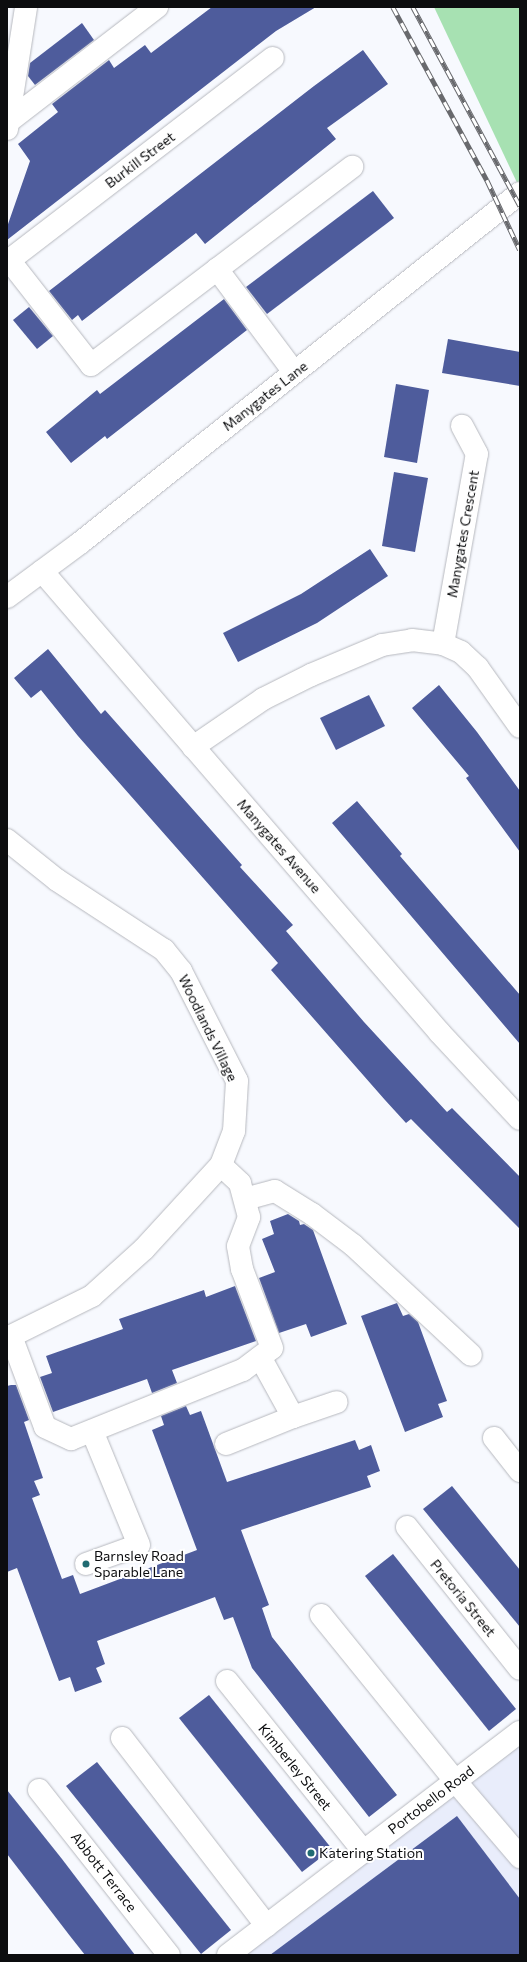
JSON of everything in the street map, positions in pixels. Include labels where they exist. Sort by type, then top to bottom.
[{"type":"street","points":[[8,127],[26,7]]},
{"type":"street","points":[[8,127],[157,7]]},
{"type":"street","name":"Burkill Street","points":[[8,261],[273,58]]},
{"type":"street","points":[[8,261],[91,365],[352,167]]},
{"type":"street","name":"Manygates Lane","points":[[7,596],[42,571],[520,193]]},
{"type":"street","points":[[217,269],[294,372]]},
{"type":"street","name":"Manygates Crescent","points":[[442,644],[478,454],[462,426]]},
{"type":"street","name":"Manygates Avenue","points":[[42,571],[440,1033],[520,1118]]},
{"type":"street","points":[[193,747],[263,699],[350,657],[382,645],[412,640],[442,644],[461,652],[478,668],[520,727]]},
{"type":"street","name":"Woodlands Village","points":[[7,840],[57,880],[164,950],[181,971],[237,1081],[234,1131],[222,1165],[144,1248],[92,1296],[9,1337]]},
{"type":"street","points":[[9,1337],[45,1427],[71,1439],[242,1370],[272,1348],[255,1308],[240,1261],[238,1246],[249,1217],[245,1199],[240,1183],[222,1165]]},
{"type":"street","points":[[245,1199],[275,1191],[312,1214],[353,1245],[471,1355]]},
{"type":"street","points":[[260,1357],[293,1417]]},
{"type":"street","points":[[226,1444],[293,1417],[337,1402]]},
{"type":"street","points":[[86,1564],[139,1545],[92,1431]]},
{"type":"street","points":[[494,1438],[520,1471]]},
{"type":"street","name":"Pretoria Street","points":[[407,1527],[520,1669]]},
{"type":"street","points":[[321,1614],[456,1782],[520,1857]]},
{"type":"street","name":"Kimberley Street","points":[[227,1681],[364,1852]]},
{"type":"street","name":"Portobello Road","points":[[228,1955],[520,1732]]},
{"type":"street","points":[[122,1738],[267,1926]]},
{"type":"street","name":"Abbott Terrace","points":[[39,1790],[169,1955]]},
{"type":"shaded area","points":[[520,1732],[520,1955],[228,1955]]},
{"type":"green space","points":[[434,7],[520,7],[520,189]]},
{"type":"building","points":[[212,7],[316,7],[276,31],[7,240],[7,227],[30,161],[18,144],[58,112],[52,104],[109,60],[114,68],[145,45],[151,53]]},
{"type":"building","points":[[82,23],[94,40],[35,85],[28,76],[30,63]]},
{"type":"building","points":[[363,50],[388,84],[327,128],[336,139],[205,244],[196,233],[82,321],[78,315],[72,320],[49,291],[314,86]]},
{"type":"building","points":[[373,191],[394,218],[267,314],[246,287]]},
{"type":"building","points":[[224,299],[247,330],[107,439],[105,436],[71,463],[46,432],[97,390],[100,394]]},
{"type":"building","points":[[29,307],[53,336],[37,349],[13,320]]},
{"type":"building","points":[[448,339],[520,352],[520,386],[442,373]]},
{"type":"building","points":[[396,384],[429,390],[417,463],[384,457]]},
{"type":"building","points":[[394,472],[428,478],[415,552],[382,546]]},
{"type":"building","points":[[370,549],[388,576],[317,623],[238,662],[223,633],[301,594]]},
{"type":"building","points":[[48,649],[101,714],[105,710],[242,865],[240,867],[293,925],[286,931],[364,1022],[447,1112],[452,1108],[520,1177],[520,1229],[411,1119],[406,1123],[271,970],[278,963],[78,736],[41,690],[31,698],[14,678]]},
{"type":"building","points":[[439,685],[477,732],[520,791],[520,852],[466,778],[469,776],[412,708]]},
{"type":"building","points":[[369,695],[385,726],[336,750],[320,718]]},
{"type":"building","points":[[357,801],[402,854],[400,856],[520,995],[520,1044],[332,823]]},
{"type":"building","points":[[288,1214],[299,1221],[300,1225],[304,1224],[313,1230],[347,1324],[311,1337],[306,1324],[279,1333],[259,1278],[275,1272],[262,1239],[274,1234],[270,1221]]},
{"type":"building","points":[[235,1286],[256,1341],[172,1370],[177,1383],[152,1393],[147,1379],[53,1412],[40,1377],[52,1373],[46,1356],[123,1329],[119,1319],[204,1290],[206,1297]]},
{"type":"building","points":[[397,1303],[403,1316],[409,1314],[418,1322],[447,1401],[438,1404],[443,1417],[405,1432],[361,1316]]},
{"type":"building","points":[[16,1385],[29,1420],[24,1422],[43,1478],[34,1481],[40,1495],[32,1498],[62,1579],[73,1575],[80,1594],[197,1550],[152,1430],[164,1425],[161,1416],[186,1406],[190,1415],[201,1411],[227,1482],[355,1440],[359,1450],[371,1445],[380,1471],[367,1476],[371,1487],[241,1530],[269,1605],[262,1608],[272,1637],[397,1795],[369,1817],[252,1668],[233,1617],[224,1620],[215,1597],[97,1641],[105,1664],[96,1668],[102,1682],[75,1692],[70,1677],[59,1681],[17,1568],[7,1572],[7,1386]]},
{"type":"building","points":[[452,1486],[520,1570],[520,1627],[423,1509]]},
{"type":"building","points":[[393,1554],[516,1709],[489,1731],[365,1576]]},
{"type":"building","points":[[209,1695],[332,1849],[302,1872],[179,1718]]},
{"type":"building","points":[[97,1762],[231,1930],[201,1954],[66,1786]]},
{"type":"building","points":[[7,1790],[135,1955],[85,1955],[70,1936],[7,1854]]},
{"type":"building","points":[[457,1816],[520,1899],[520,1955],[270,1955]]},
{"type":"railway","points":[[393,7],[487,180],[520,250]]},
{"type":"railway","points":[[413,7],[520,206]]},
{"type":"place","name":"Barnsley Road Sparable Lane","points":[[86,1564]]},
{"type":"place","name":"Katering Station","points":[[311,1853]]}]
